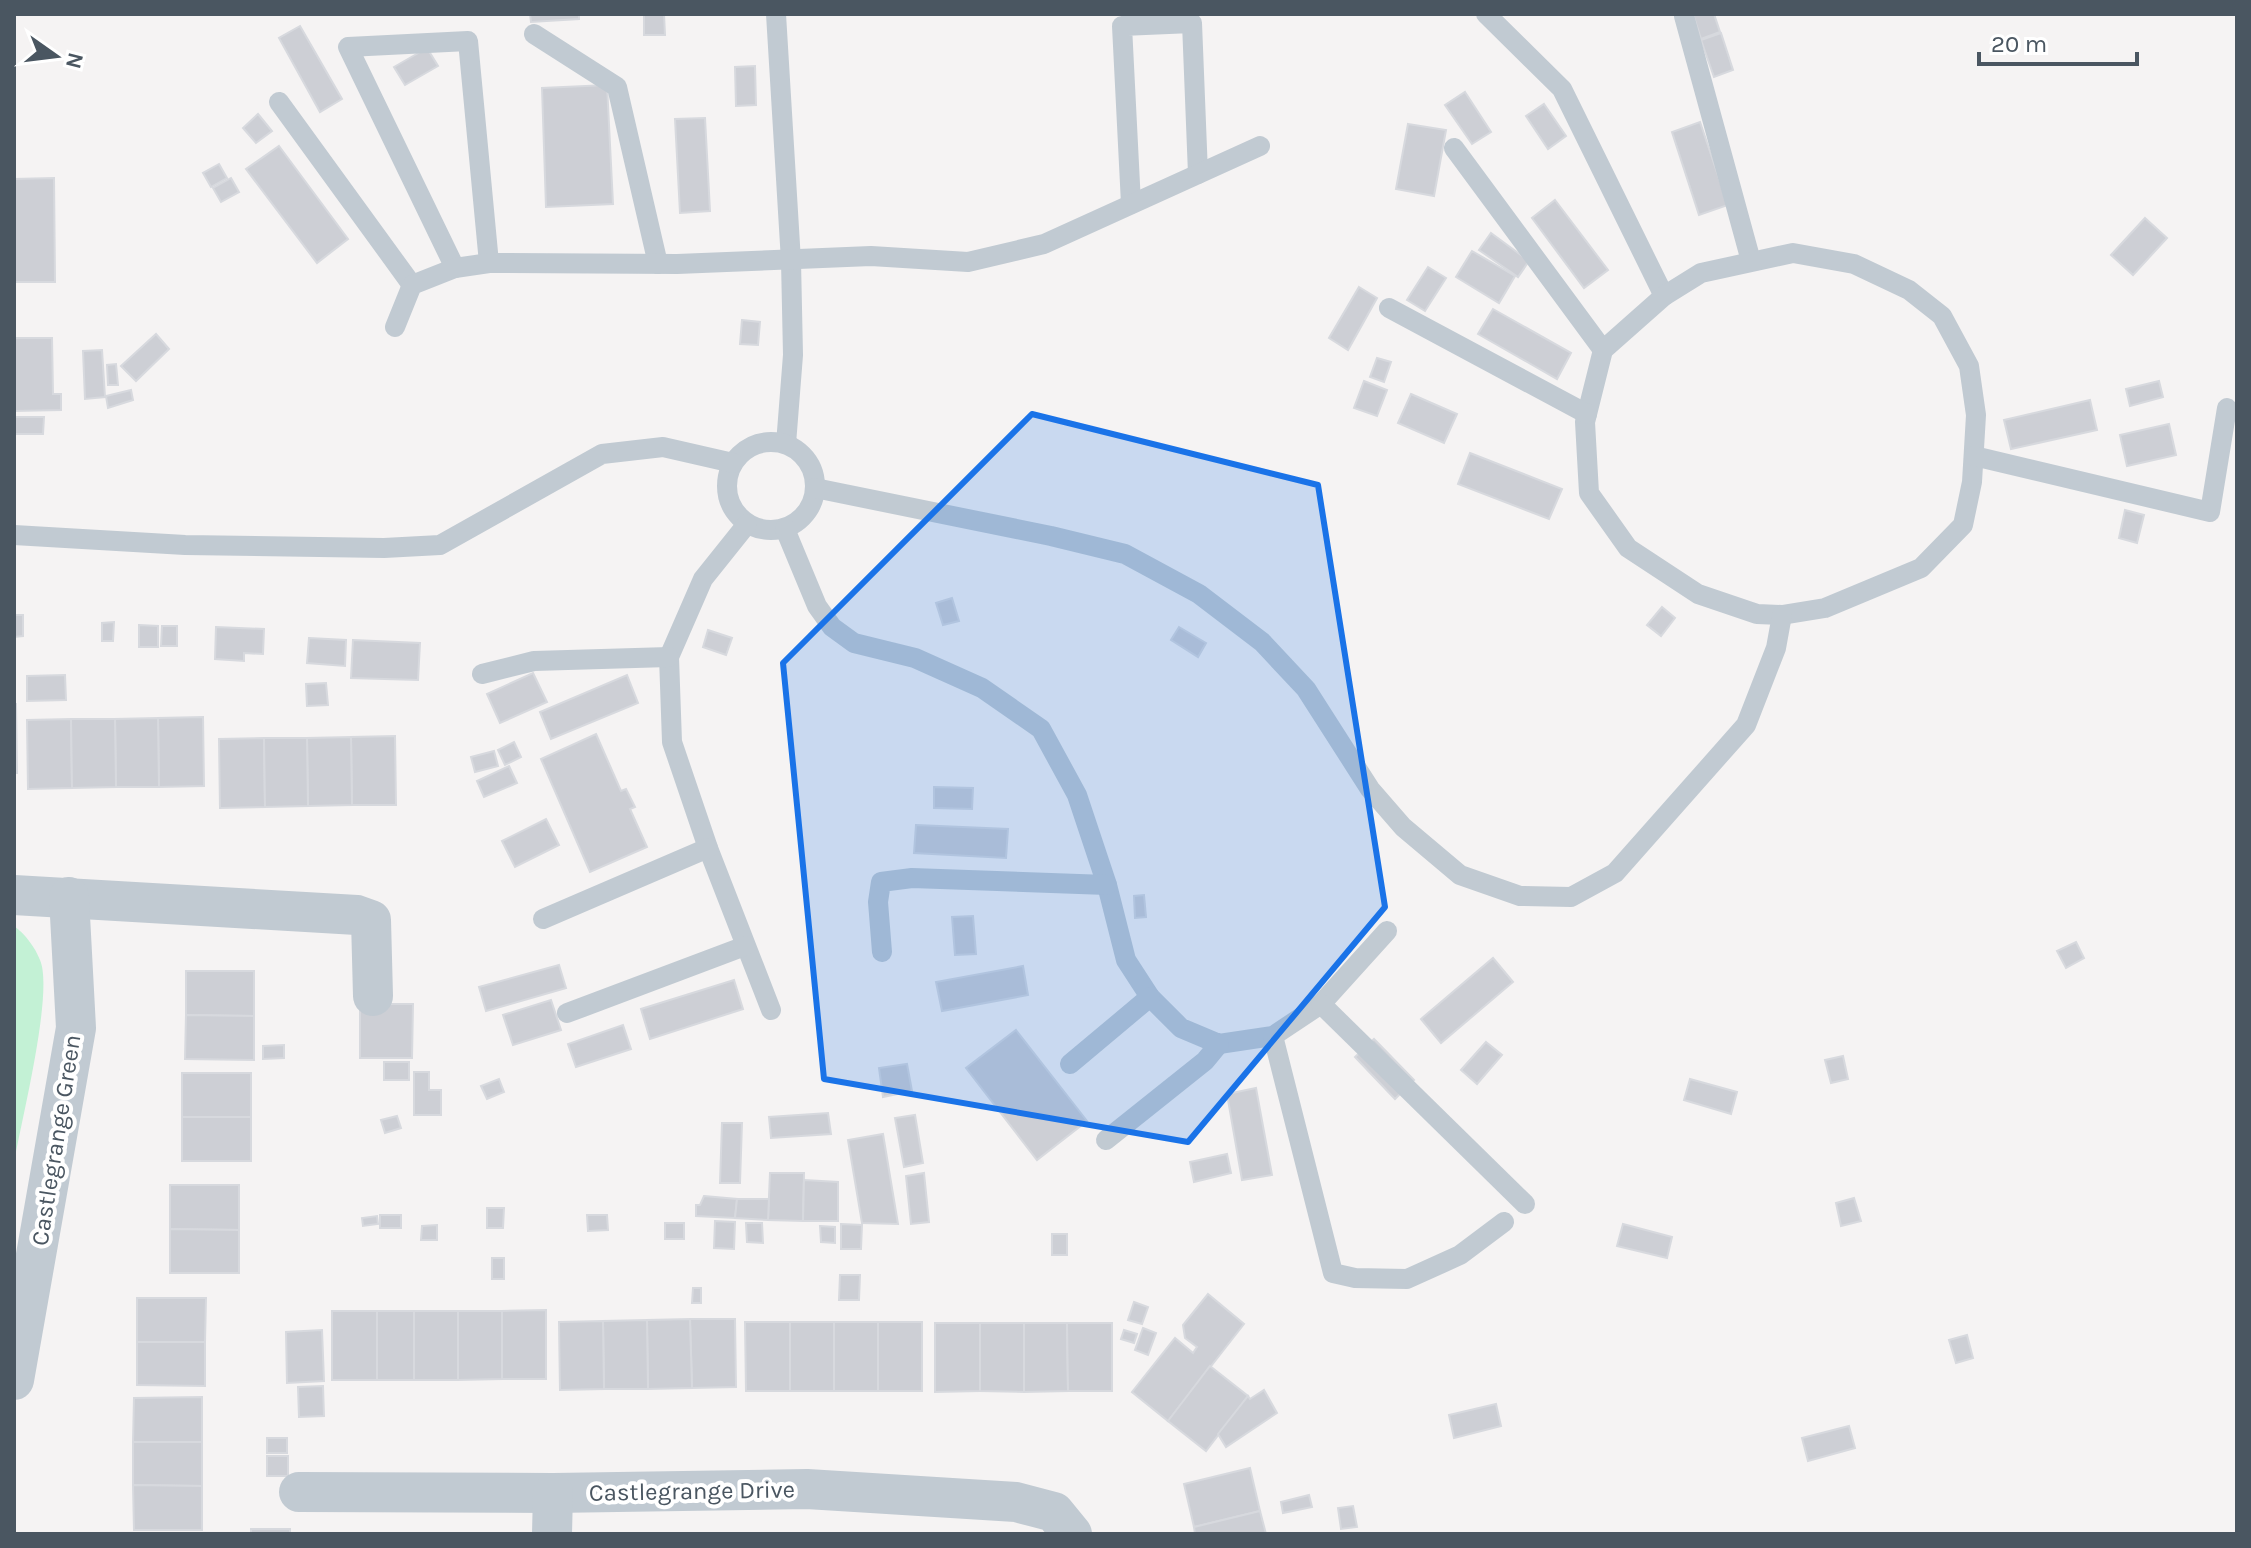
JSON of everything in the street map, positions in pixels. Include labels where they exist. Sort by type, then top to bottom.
[{"type":"street","points":[[14,895],[357,915],[371,920],[373,996]]},
{"type":"street","name":"Castlegrange Green","points":[[14,1380],[76,1028],[69,897]]},
{"type":"street","name":"Castlegrange Drive","points":[[299,1492],[553,1493],[807,1489],[1016,1502],[1054,1512],[1072,1534]]},
{"type":"street","points":[[552,1534],[553,1493]]},
{"type":"lane","points":[[776,14],[791,261],[793,355],[786,444]]},
{"type":"lane","points":[[1486,14],[1562,89],[1664,296]]},
{"type":"lane","points":[[1684,16],[1751,261]]},
{"type":"lane","points":[[1131,204],[1122,26],[1192,23],[1198,174]]},
{"type":"lane","points":[[534,34],[617,87],[658,264]]},
{"type":"lane","points":[[455,268],[348,47],[468,41],[489,263]]},
{"type":"lane","points":[[279,102],[412,285]]},
{"type":"lane","points":[[395,327],[412,285],[455,268],[489,263],[658,264],[871,256],[968,262],[1044,244],[1260,146]]},
{"type":"lane","points":[[1454,148],[1603,350]]},
{"type":"lane","points":[[1793,253],[1854,264],[1909,290],[1942,316],[1969,366],[1976,415],[1972,482],[1963,525],[1921,568],[1825,608],[1782,615],[1757,614],[1698,594],[1628,548],[1589,493],[1585,422],[1603,350],[1664,296],[1701,273],[1751,261],[1793,253]]},
{"type":"lane","points":[[1389,308],[1587,414]]},
{"type":"lane","points":[[1974,456],[2210,512],[2227,408]]},
{"type":"lane","points":[[770,441],[786,444],[798,450],[808,461],[814,474],[813,501],[806,513],[785,529],[772,531],[747,524],[729,502],[726,489],[727,475],[733,463],[756,444],[770,441]]},
{"type":"lane","points":[[14,535],[185,545],[384,548],[440,545],[602,454],[663,447],[733,463]]},
{"type":"lane","points":[[815,488],[1125,554],[1199,594],[1262,642],[1306,689],[1370,789],[1403,827],[1460,875],[1520,896],[1571,897],[1615,873],[1746,725],[1776,648],[1782,615]]},
{"type":"lane","points":[[747,524],[703,579],[669,657],[672,742],[708,848],[771,1010]]},
{"type":"lane","points":[[785,529],[817,606],[832,627],[854,643],[915,658],[982,688],[1041,729],[1077,795],[1107,885],[1126,960],[1150,997],[1181,1028],[1219,1044],[1273,1036],[1321,1004],[1387,931]]},
{"type":"lane","points":[[482,674],[534,661],[669,657]]},
{"type":"lane","points":[[543,919],[708,848]]},
{"type":"lane","points":[[882,952],[878,902],[881,882],[912,878],[1107,885]]},
{"type":"lane","points":[[567,1013],[745,946]]},
{"type":"lane","points":[[1070,1064],[1150,997]]},
{"type":"lane","points":[[1321,1004],[1525,1204]]},
{"type":"lane","points":[[1273,1036],[1333,1273],[1355,1278],[1407,1279],[1460,1255],[1504,1222]]},
{"type":"lane","points":[[1106,1140],[1205,1061],[1219,1044]]},
{"type":"highlighted area","points":[[1032,414],[1318,485],[1385,907],[1188,1142],[824,1079],[783,663]]},
{"type":"green space","points":[[14,926],[26,937],[40,960],[43,999],[14,1163]]},
{"type":"building","points":[[530,14],[579,14],[579,19],[531,22]]},
{"type":"building","points":[[644,14],[664,14],[665,35],[644,35]]},
{"type":"building","points":[[1693,14],[1714,14],[1720,32],[1701,39]]},
{"type":"building","points":[[300,26],[342,99],[320,112],[279,38]]},
{"type":"building","points":[[1721,33],[1733,70],[1714,77],[1701,40]]},
{"type":"building","points":[[427,48],[438,66],[405,85],[394,67]]},
{"type":"building","points":[[755,66],[756,105],[736,106],[735,67]]},
{"type":"building","points":[[607,85],[613,204],[546,207],[542,88]]},
{"type":"building","points":[[1465,92],[1491,132],[1472,144],[1445,105]]},
{"type":"building","points":[[1544,104],[1566,136],[1548,149],[1526,116]]},
{"type":"building","points":[[258,114],[272,131],[256,143],[243,128]]},
{"type":"building","points":[[705,118],[710,211],[680,213],[675,119]]},
{"type":"building","points":[[1700,122],[1728,205],[1699,215],[1672,132]]},
{"type":"building","points":[[1408,124],[1446,130],[1434,196],[1396,189]]},
{"type":"building","points":[[279,146],[348,239],[317,263],[246,169]]},
{"type":"building","points":[[219,164],[227,178],[211,187],[203,173]]},
{"type":"building","points":[[54,178],[55,282],[14,282],[14,179]]},
{"type":"building","points":[[231,178],[239,192],[221,202],[213,188]]},
{"type":"building","points":[[1555,200],[1608,270],[1584,288],[1532,218]]},
{"type":"building","points":[[2145,218],[2167,238],[2133,275],[2111,255]]},
{"type":"building","points":[[1491,233],[1529,261],[1518,277],[1479,250]]},
{"type":"building","points":[[1472,251],[1515,276],[1499,303],[1456,277]]},
{"type":"building","points":[[1428,267],[1446,278],[1425,311],[1407,300]]},
{"type":"building","points":[[1359,287],[1377,298],[1348,350],[1329,338]]},
{"type":"building","points":[[1493,309],[1571,353],[1557,379],[1478,334]]},
{"type":"building","points":[[742,320],[760,322],[758,345],[740,344]]},
{"type":"building","points":[[156,334],[169,349],[136,381],[121,366]]},
{"type":"building","points":[[14,338],[52,338],[53,394],[61,394],[61,410],[14,411]]},
{"type":"building","points":[[102,350],[105,397],[85,399],[83,351]]},
{"type":"building","points":[[1377,358],[1391,362],[1384,382],[1370,377]]},
{"type":"building","points":[[116,364],[118,385],[108,385],[107,365]]},
{"type":"building","points":[[1364,381],[1387,390],[1377,416],[1354,408]]},
{"type":"building","points":[[2159,381],[2163,397],[2130,406],[2126,389]]},
{"type":"building","points":[[131,390],[133,400],[108,408],[106,396]]},
{"type":"building","points":[[1411,394],[1457,414],[1444,443],[1398,423]]},
{"type":"building","points":[[2090,400],[2097,430],[2011,449],[2004,420]]},
{"type":"building","points":[[14,417],[44,417],[43,434],[14,434]]},
{"type":"building","points":[[2169,424],[2176,455],[2127,466],[2120,435]]},
{"type":"building","points":[[1470,453],[1562,489],[1549,519],[1458,484]]},
{"type":"building","points":[[2125,510],[2144,515],[2137,543],[2119,538]]},
{"type":"building","points":[[952,598],[959,621],[943,625],[936,603]]},
{"type":"building","points":[[1662,607],[1675,618],[1661,636],[1647,625]]},
{"type":"building","points":[[14,615],[23,615],[23,636],[14,637]]},
{"type":"building","points":[[114,622],[113,641],[102,641],[102,623]]},
{"type":"building","points":[[139,625],[158,626],[158,647],[139,647]]},
{"type":"building","points":[[162,626],[177,626],[177,646],[161,646]]},
{"type":"building","points":[[216,627],[264,629],[263,654],[244,653],[244,661],[215,659]]},
{"type":"building","points":[[1179,627],[1206,643],[1198,657],[1171,640]]},
{"type":"building","points":[[708,630],[732,638],[726,655],[703,647]]},
{"type":"building","points":[[309,638],[346,640],[345,666],[307,663]]},
{"type":"building","points":[[353,640],[420,643],[418,680],[351,678]]},
{"type":"building","points":[[533,673],[547,702],[500,723],[487,694]]},
{"type":"building","points":[[65,675],[66,700],[27,701],[27,676]]},
{"type":"building","points":[[627,675],[638,703],[551,739],[540,712]]},
{"type":"building","points":[[326,683],[328,705],[307,706],[306,684]]},
{"type":"building","points":[[16,704],[17,773],[14,773]]},
{"type":"building","points":[[203,717],[204,786],[159,787],[158,718]]},
{"type":"building","points":[[158,718],[159,787],[116,787],[115,719]]},
{"type":"building","points":[[71,719],[72,788],[28,789],[27,720]]},
{"type":"building","points":[[71,719],[115,719],[116,787],[72,788]]},
{"type":"building","points":[[596,734],[621,791],[626,789],[635,807],[630,809],[647,847],[590,872],[541,759]]},
{"type":"building","points":[[395,736],[396,805],[352,805],[351,737]]},
{"type":"building","points":[[351,737],[352,805],[308,806],[307,738]]},
{"type":"building","points":[[264,738],[265,807],[220,808],[219,739]]},
{"type":"building","points":[[264,738],[307,738],[308,806],[265,807]]},
{"type":"building","points":[[514,742],[521,757],[505,765],[498,750]]},
{"type":"building","points":[[494,751],[498,766],[475,772],[471,757]]},
{"type":"building","points":[[509,766],[517,783],[484,797],[477,781]]},
{"type":"building","points":[[934,787],[973,788],[972,809],[934,808]]},
{"type":"building","points":[[546,819],[559,845],[515,867],[502,841]]},
{"type":"building","points":[[916,825],[1008,829],[1006,858],[914,853]]},
{"type":"building","points":[[1144,895],[1146,917],[1135,918],[1134,896]]},
{"type":"building","points":[[973,916],[976,954],[955,955],[952,917]]},
{"type":"building","points":[[2076,942],[2084,958],[2066,968],[2057,951]]},
{"type":"building","points":[[1493,958],[1513,982],[1441,1043],[1421,1019]]},
{"type":"building","points":[[559,965],[566,988],[486,1011],[479,987]]},
{"type":"building","points":[[1023,966],[1028,995],[942,1011],[936,982]]},
{"type":"building","points":[[186,971],[254,971],[254,1016],[186,1015]]},
{"type":"building","points":[[734,980],[743,1009],[650,1039],[641,1009]]},
{"type":"building","points":[[551,1000],[561,1030],[513,1045],[503,1015]]},
{"type":"building","points":[[360,1004],[413,1004],[412,1058],[360,1058]]},
{"type":"building","points":[[186,1015],[254,1016],[254,1060],[185,1059]]},
{"type":"building","points":[[623,1025],[631,1049],[576,1067],[568,1044]]},
{"type":"building","points":[[1016,1030],[1087,1121],[1037,1160],[966,1068]]},
{"type":"building","points":[[1374,1039],[1414,1080],[1395,1099],[1355,1057]]},
{"type":"building","points":[[1486,1042],[1502,1055],[1477,1084],[1461,1070]]},
{"type":"building","points":[[284,1045],[284,1058],[263,1059],[263,1046]]},
{"type":"building","points":[[1843,1056],[1848,1079],[1831,1083],[1825,1060]]},
{"type":"building","points":[[384,1062],[409,1062],[409,1080],[384,1080]]},
{"type":"building","points":[[907,1064],[912,1091],[883,1097],[879,1068]]},
{"type":"building","points":[[414,1072],[429,1072],[429,1090],[441,1090],[441,1115],[414,1115]]},
{"type":"building","points":[[182,1073],[251,1073],[251,1117],[182,1117]]},
{"type":"building","points":[[499,1079],[504,1092],[487,1099],[481,1086]]},
{"type":"building","points":[[1690,1079],[1737,1092],[1731,1114],[1684,1100]]},
{"type":"building","points":[[1256,1088],[1272,1175],[1242,1180],[1227,1094]]},
{"type":"building","points":[[828,1113],[831,1134],[771,1138],[769,1117]]},
{"type":"building","points":[[915,1115],[923,1163],[904,1167],[895,1118]]},
{"type":"building","points":[[397,1116],[401,1128],[385,1133],[381,1120]]},
{"type":"building","points":[[182,1117],[251,1117],[251,1161],[182,1161]]},
{"type":"building","points":[[722,1123],[742,1123],[740,1183],[720,1183]]},
{"type":"building","points":[[883,1134],[898,1224],[862,1223],[848,1140]]},
{"type":"building","points":[[1227,1154],[1231,1173],[1194,1182],[1190,1162]]},
{"type":"building","points":[[770,1173],[804,1173],[803,1221],[768,1220]]},
{"type":"building","points":[[924,1173],[929,1222],[911,1224],[906,1176]]},
{"type":"building","points":[[804,1180],[838,1182],[838,1221],[803,1221]]},
{"type":"building","points":[[170,1185],[239,1185],[239,1230],[170,1229]]},
{"type":"building","points":[[704,1196],[737,1199],[735,1218],[696,1216],[696,1205],[700,1205]]},
{"type":"building","points":[[1854,1198],[1861,1221],[1841,1226],[1836,1203]]},
{"type":"building","points":[[737,1199],[769,1199],[768,1220],[735,1218]]},
{"type":"building","points":[[487,1208],[504,1208],[503,1228],[487,1228]]},
{"type":"building","points":[[380,1215],[401,1215],[401,1228],[380,1228]]},
{"type":"building","points":[[587,1215],[607,1215],[608,1230],[588,1231]]},
{"type":"building","points":[[377,1216],[378,1224],[363,1226],[362,1218]]},
{"type":"building","points":[[715,1221],[735,1222],[734,1249],[714,1248]]},
{"type":"building","points":[[665,1223],[684,1223],[684,1239],[665,1239]]},
{"type":"building","points":[[746,1223],[762,1223],[763,1243],[747,1242]]},
{"type":"building","points":[[841,1224],[862,1225],[861,1249],[841,1249]]},
{"type":"building","points":[[1623,1224],[1672,1237],[1667,1258],[1617,1246]]},
{"type":"building","points":[[437,1225],[437,1240],[421,1240],[422,1226]]},
{"type":"building","points":[[820,1226],[835,1227],[835,1243],[821,1242]]},
{"type":"building","points":[[170,1229],[239,1230],[239,1273],[170,1273]]},
{"type":"building","points":[[1052,1234],[1067,1234],[1067,1255],[1052,1255]]},
{"type":"building","points":[[492,1258],[504,1258],[504,1279],[492,1279]]},
{"type":"building","points":[[840,1275],[860,1275],[859,1300],[839,1300]]},
{"type":"building","points":[[693,1288],[701,1288],[701,1303],[692,1303]]},
{"type":"building","points":[[1208,1294],[1244,1324],[1168,1421],[1132,1392],[1175,1338],[1193,1353],[1197,1347],[1185,1338],[1183,1325]]},
{"type":"building","points":[[137,1298],[206,1298],[205,1342],[137,1342]]},
{"type":"building","points":[[1134,1302],[1148,1307],[1142,1324],[1128,1320]]},
{"type":"building","points":[[546,1310],[546,1379],[502,1379],[502,1311]]},
{"type":"building","points":[[332,1311],[377,1311],[377,1380],[332,1380]]},
{"type":"building","points":[[377,1311],[414,1311],[414,1380],[377,1380]]},
{"type":"building","points":[[414,1311],[458,1311],[458,1380],[414,1380]]},
{"type":"building","points":[[458,1311],[502,1311],[502,1379],[458,1380]]},
{"type":"building","points":[[690,1319],[735,1319],[736,1387],[692,1388]]},
{"type":"building","points":[[690,1319],[692,1388],[648,1389],[647,1320]]},
{"type":"building","points":[[647,1320],[648,1389],[604,1389],[603,1321]]},
{"type":"building","points":[[603,1321],[604,1389],[560,1390],[559,1322]]},
{"type":"building","points":[[745,1322],[790,1322],[790,1391],[746,1391]]},
{"type":"building","points":[[790,1322],[834,1322],[834,1391],[790,1391]]},
{"type":"building","points":[[834,1322],[878,1322],[878,1391],[834,1391]]},
{"type":"building","points":[[878,1322],[922,1322],[922,1391],[878,1391]]},
{"type":"building","points":[[935,1323],[980,1323],[980,1391],[935,1392]]},
{"type":"building","points":[[980,1323],[1024,1323],[1024,1392],[980,1391]]},
{"type":"building","points":[[1024,1323],[1067,1323],[1068,1391],[1024,1392]]},
{"type":"building","points":[[1067,1323],[1112,1323],[1112,1391],[1068,1391]]},
{"type":"building","points":[[1143,1328],[1156,1333],[1148,1355],[1135,1350]]},
{"type":"building","points":[[322,1330],[324,1381],[287,1383],[286,1332]]},
{"type":"building","points":[[1124,1330],[1137,1334],[1134,1343],[1121,1339]]},
{"type":"building","points":[[1967,1335],[1973,1358],[1956,1363],[1949,1340]]},
{"type":"building","points":[[137,1342],[205,1342],[205,1386],[137,1385]]},
{"type":"building","points":[[1210,1366],[1248,1396],[1206,1451],[1168,1421]]},
{"type":"building","points":[[323,1386],[324,1416],[299,1417],[298,1387]]},
{"type":"building","points":[[1264,1390],[1277,1413],[1226,1447],[1218,1434],[1248,1396],[1250,1399]]},
{"type":"building","points":[[202,1397],[202,1442],[133,1442],[134,1398]]},
{"type":"building","points":[[1496,1404],[1501,1426],[1454,1438],[1449,1415]]},
{"type":"building","points":[[1849,1426],[1855,1448],[1808,1461],[1802,1438]]},
{"type":"building","points":[[267,1438],[287,1438],[287,1453],[267,1453]]},
{"type":"building","points":[[133,1442],[202,1442],[202,1486],[133,1485]]},
{"type":"building","points":[[267,1456],[288,1456],[288,1476],[267,1476]]},
{"type":"building","points":[[1250,1468],[1260,1511],[1194,1527],[1184,1484]]},
{"type":"building","points":[[133,1485],[202,1486],[202,1530],[134,1530]]},
{"type":"building","points":[[1309,1495],[1312,1507],[1283,1513],[1281,1502]]},
{"type":"building","points":[[1353,1506],[1357,1527],[1341,1529],[1338,1508]]},
{"type":"building","points":[[1260,1511],[1266,1534],[1195,1534],[1194,1527]]},
{"type":"building","points":[[251,1529],[290,1529],[290,1534],[251,1534]]}]
